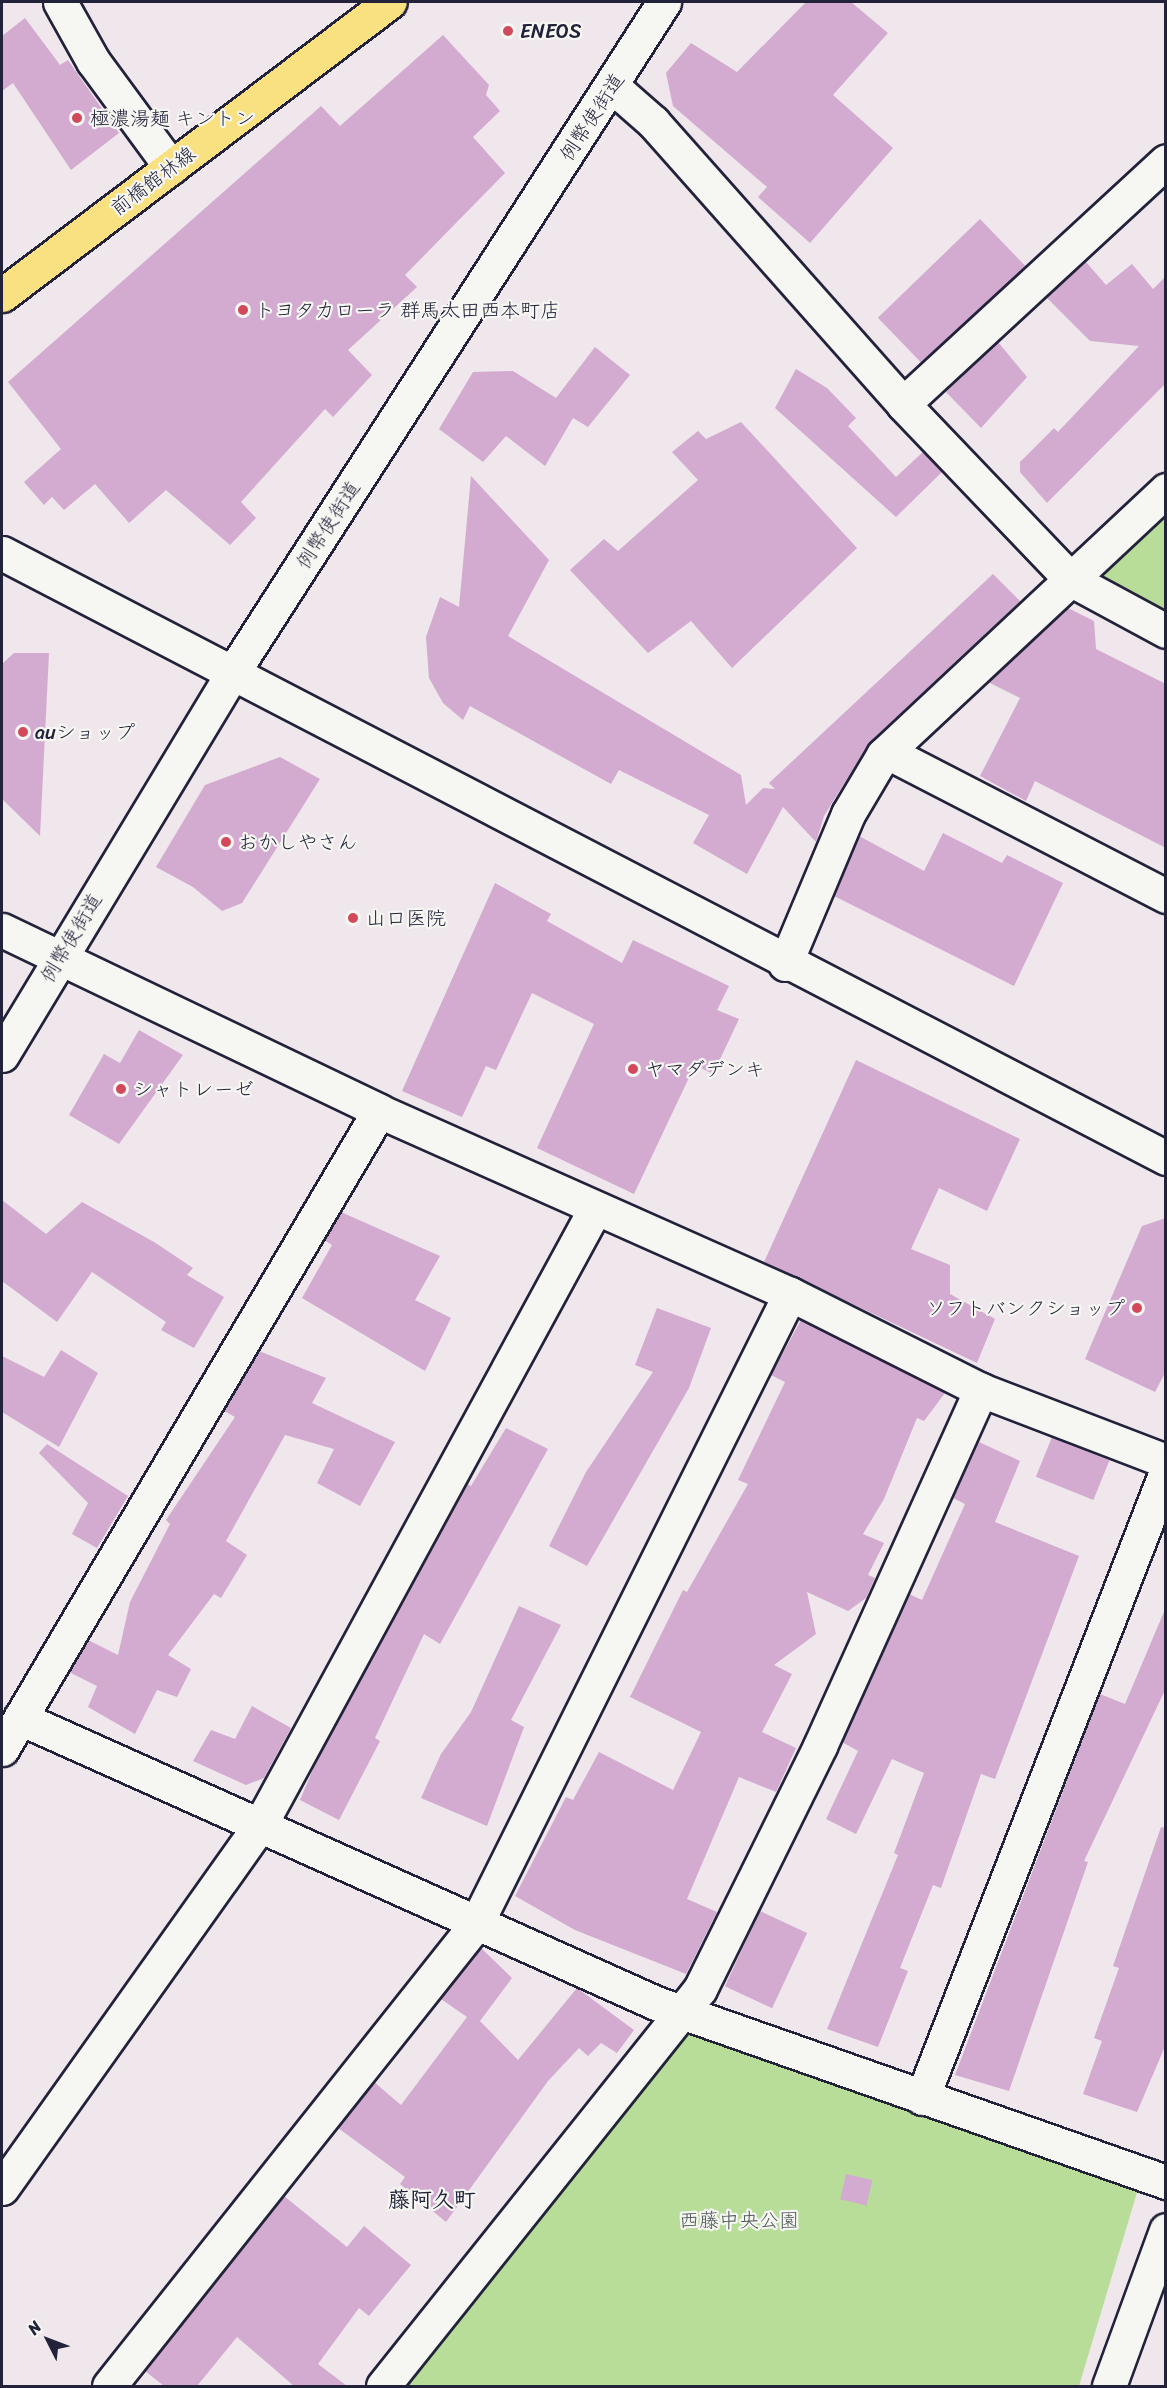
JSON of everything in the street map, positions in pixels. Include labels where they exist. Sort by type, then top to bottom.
[{"type":"main road","name":"前橋館林線","points":[[2,295],[390,2]]},
{"type":"street","points":[[60,2],[93,61],[171,167]]},
{"type":"street","name":"例幣使街道","points":[[2,1055],[57,959],[233,672],[664,2]]},
{"type":"street","points":[[612,86],[653,122],[903,404],[1070,579],[1166,631]]},
{"type":"street","points":[[903,404],[1166,160]]},
{"type":"street","points":[[785,964],[848,814],[887,752],[1166,490]]},
{"type":"street","points":[[2,553],[233,672],[785,964],[1166,1158]]},
{"type":"street","points":[[887,752],[1166,896]]},
{"type":"street","points":[[2,930],[57,959],[379,1111],[790,1294],[981,1390],[1166,1461]]},
{"type":"street","points":[[2,1749],[379,1111]]},
{"type":"street","points":[[2,2188],[260,1825],[595,1209]]},
{"type":"street","points":[[109,2386],[476,1924],[790,1294]]},
{"type":"street","points":[[383,2386],[700,1989],[820,1746],[981,1390]]},
{"type":"street","points":[[922,2098],[1166,1472]]},
{"type":"street","points":[[20,1718],[476,1924],[682,2010],[922,2098],[1166,2182]]},
{"type":"street","points":[[1109,2386],[1166,2230]]},
{"type":"green space","points":[[1165,490],[1165,631],[1070,579]]},
{"type":"green space","name":"西藤中央公園","points":[[686,2017],[1138,2189],[1079,2386],[406,2386],[588,2137]]},
{"type":"building","points":[[806,2],[851,2],[888,33],[833,95],[893,148],[810,243],[758,197],[767,187],[673,106],[666,73],[691,43],[737,72]]},
{"type":"building","points":[[25,18],[60,65],[68,60],[119,133],[71,170],[13,83],[2,91],[2,36]]},
{"type":"building","points":[[443,35],[489,85],[486,95],[500,111],[473,137],[505,173],[405,275],[417,287],[348,350],[372,375],[333,417],[325,409],[241,502],[256,518],[230,545],[166,490],[129,523],[95,484],[64,510],[52,497],[44,505],[24,482],[61,449],[8,382],[321,106],[340,126]]},
{"type":"building","points":[[980,219],[1025,266],[923,364],[878,318]]},
{"type":"building","points":[[1086,262],[1106,285],[1132,264],[1153,289],[1166,276],[1166,383],[1047,503],[1020,472],[1020,462],[1054,428],[1058,432],[1139,346],[1090,341],[1047,298]]},
{"type":"building","points":[[998,342],[1027,377],[981,428],[946,392]]},
{"type":"building","points":[[595,347],[630,375],[588,427],[573,418],[545,466],[506,436],[483,462],[439,429],[473,372],[513,371],[556,398]]},
{"type":"building","points":[[796,369],[827,388],[856,418],[848,426],[896,477],[923,452],[942,472],[896,517],[775,408]]},
{"type":"building","points":[[741,422],[857,548],[732,668],[691,621],[648,653],[570,570],[604,539],[618,551],[698,480],[672,452],[698,431],[706,439]]},
{"type":"building","points":[[471,476],[549,560],[508,636],[741,775],[746,805],[763,788],[775,789],[769,783],[993,574],[1020,601],[870,742],[824,816],[816,842],[783,807],[747,874],[693,843],[709,815],[619,770],[611,784],[470,706],[463,720],[443,703],[429,678],[426,637],[440,597],[459,607]]},
{"type":"building","points":[[1068,608],[1094,621],[1096,649],[1166,684],[1166,848],[1035,781],[1026,801],[980,776],[1020,698],[988,682]]},
{"type":"building","name":"auショップ","points":[[14,653],[49,653],[40,836],[2,799],[2,664]]},
{"type":"building","name":"おかしやさん","points":[[280,757],[320,779],[242,903],[222,911],[193,887],[156,867],[205,785]]},
{"type":"building","points":[[943,833],[1002,863],[1007,855],[1063,883],[1014,986],[834,896],[859,836],[924,871]]},
{"type":"building","points":[[495,883],[551,914],[547,921],[622,963],[633,940],[729,986],[717,1010],[739,1019],[713,1074],[695,1065],[634,1194],[537,1148],[594,1024],[532,993],[496,1070],[486,1066],[462,1117],[402,1091]]},
{"type":"building","name":"シャトレーゼ","points":[[139,1030],[183,1055],[119,1144],[69,1115],[104,1054],[120,1063]]},
{"type":"building","points":[[856,1060],[1020,1139],[987,1211],[939,1188],[911,1249],[950,1265],[950,1294],[995,1319],[977,1363],[764,1262]]},
{"type":"building","points":[[2,1200],[46,1234],[82,1202],[154,1242],[193,1268],[187,1275],[224,1297],[194,1348],[161,1330],[166,1322],[92,1272],[57,1322],[2,1281]]},
{"type":"building","points":[[341,1212],[440,1256],[415,1300],[451,1318],[425,1371],[302,1298],[332,1245],[324,1240]]},
{"type":"building","name":"ソフトバンクショップ","points":[[1166,1218],[1166,1371],[1155,1392],[1085,1359],[1142,1226]]},
{"type":"building","points":[[657,1308],[711,1328],[689,1388],[587,1566],[549,1546],[586,1472],[653,1372],[635,1365]]},
{"type":"building","points":[[801,1320],[945,1393],[924,1421],[917,1418],[884,1499],[863,1534],[884,1543],[868,1575],[875,1578],[866,1598],[848,1611],[807,1592],[816,1634],[774,1665],[792,1674],[762,1732],[796,1748],[776,1792],[739,1777],[687,1899],[717,1912],[686,1974],[575,1930],[515,1896],[566,1797],[573,1800],[599,1752],[673,1790],[701,1732],[630,1697],[683,1590],[687,1592],[748,1484],[738,1480],[785,1382],[771,1375]]},
{"type":"building","points":[[61,1350],[98,1373],[59,1447],[2,1412],[2,1356],[44,1377]]},
{"type":"building","points":[[259,1351],[326,1378],[312,1403],[395,1442],[360,1506],[317,1483],[334,1449],[285,1435],[226,1541],[247,1555],[221,1598],[214,1594],[168,1655],[191,1669],[177,1697],[157,1690],[135,1734],[88,1707],[97,1686],[69,1672],[88,1640],[118,1655],[130,1602],[170,1524],[166,1520],[235,1417],[224,1411]]},
{"type":"building","points":[[506,1428],[548,1449],[440,1644],[424,1634],[375,1738],[380,1741],[339,1820],[300,1800],[317,1760],[467,1484],[471,1486]]},
{"type":"building","points":[[1052,1437],[1109,1460],[1093,1500],[1036,1477]]},
{"type":"building","points":[[979,1442],[1020,1461],[995,1522],[1079,1556],[995,1779],[981,1774],[941,1888],[933,1885],[900,1968],[908,1971],[878,2047],[827,2029],[898,1855],[894,1853],[924,1773],[892,1759],[856,1834],[826,1819],[858,1751],[842,1742],[909,1594],[922,1600],[965,1504],[953,1498]]},
{"type":"building","points":[[47,1444],[128,1496],[97,1548],[72,1534],[88,1503],[39,1453]]},
{"type":"building","points":[[519,1606],[561,1625],[511,1720],[524,1727],[487,1826],[421,1798],[441,1754],[471,1712]]},
{"type":"building","points":[[1166,1607],[1166,1688],[1084,1861],[1088,1862],[1009,2091],[955,2075],[1100,1694],[1125,1704]]},
{"type":"building","points":[[252,1706],[291,1728],[264,1778],[246,1785],[193,1761],[211,1730],[235,1739]]},
{"type":"building","points":[[1161,1827],[1166,1828],[1166,2044],[1137,2112],[1083,2094],[1102,2041],[1094,2038],[1119,1968],[1113,1966]]},
{"type":"building","points":[[760,1911],[807,1933],[772,2008],[725,1986]]},
{"type":"building","points":[[481,1948],[512,1978],[480,2021],[518,2060],[577,1988],[634,2030],[617,2053],[601,2043],[588,2056],[579,2048],[548,2081],[446,2222],[400,2184],[405,2177],[338,2128],[374,2082],[401,2105],[467,2017],[441,1999]]},
{"type":"building","points":[[846,2174],[872,2180],[866,2205],[840,2199]]},
{"type":"building","points":[[284,2196],[347,2247],[364,2226],[411,2265],[369,2316],[359,2308],[318,2364],[347,2386],[294,2386],[237,2337],[197,2386],[164,2386],[145,2371]]},
{"type":"place","name":"ENEOS","points":[[508,31]]},
{"type":"place","name":"極濃湯麺 キントン","points":[[77,118]]},
{"type":"place","name":"トヨタカローラ 群馬太田西本町店","points":[[243,310]]},
{"type":"place","name":"auショップ","points":[[23,732]]},
{"type":"place","name":"おかしやさん","points":[[226,842]]},
{"type":"place","name":"山口医院","points":[[353,918]]},
{"type":"place","name":"ヤマダデンキ","points":[[633,1069]]},
{"type":"place","name":"シャトレーゼ","points":[[121,1089]]},
{"type":"place","name":"ソフトバンクショップ","points":[[1137,1308]]},
{"type":"district","name":"藤阿久町","points":[[432,2200]]}]
